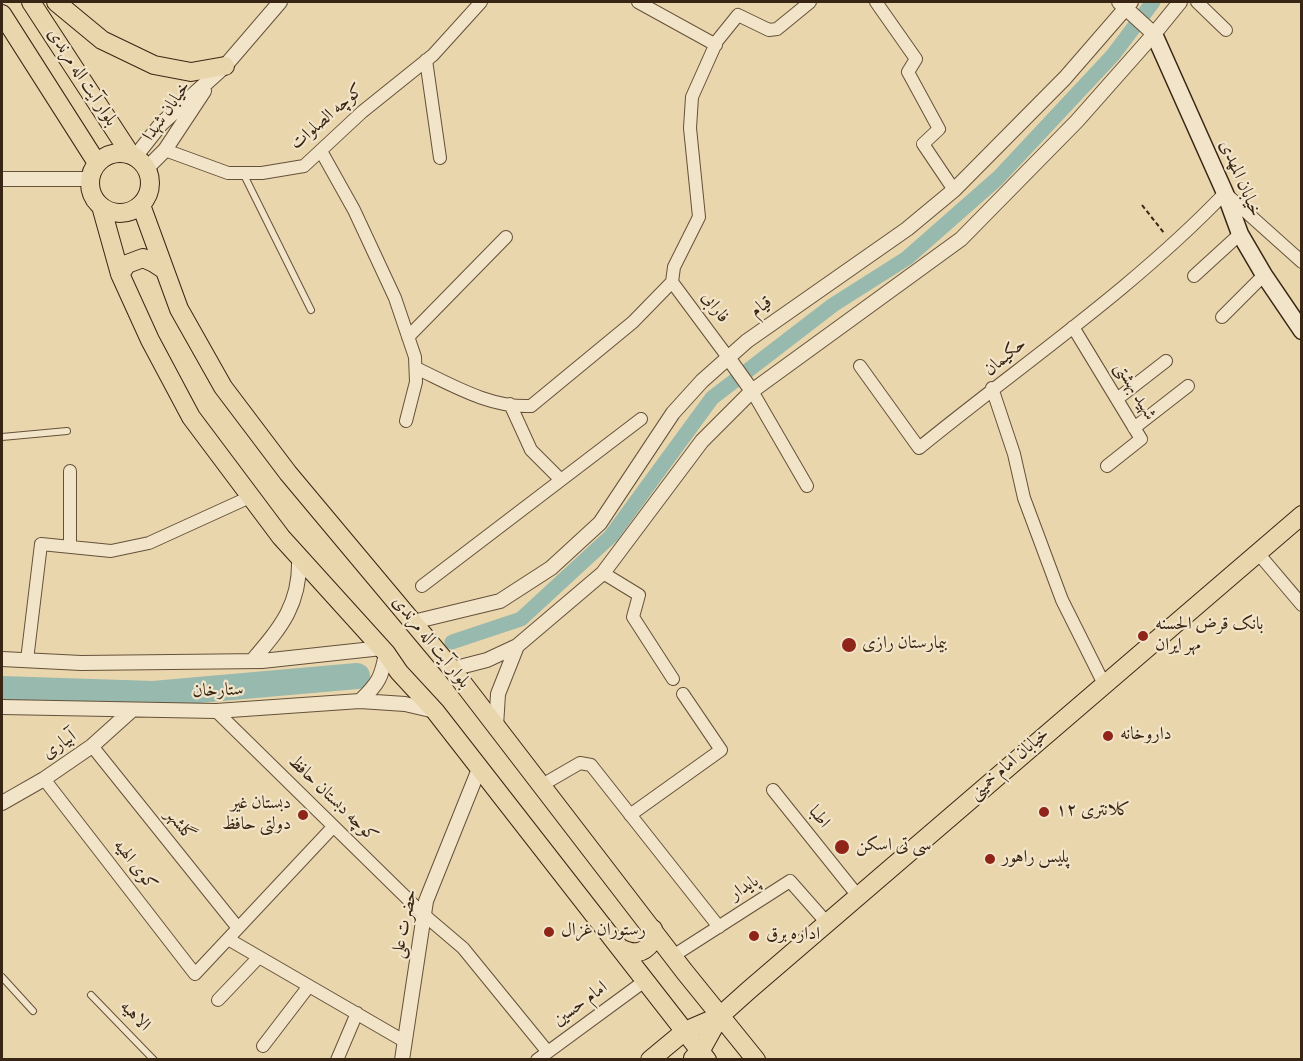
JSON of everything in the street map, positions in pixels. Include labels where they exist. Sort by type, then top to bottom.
[{"type":"main road","name":"بلوار آیت اله مرندی","points":[[31,2],[99,106],[138,160]]},
{"type":"main road","points":[[56,2],[102,40],[154,65],[191,72],[220,70]]},
{"type":"main road","name":"بلوار آیت اله مرندی","points":[[2,14],[70,119],[94,171]]},
{"type":"main road","name":"خیابان المهدی","points":[[1154,34],[1225,193],[1240,234],[1264,275],[1302,331]]},
{"type":"main road","points":[[70,119],[83,125],[92,123],[98,116],[99,106]]},
{"type":"main road","points":[[101,206],[116,213],[125,213],[141,205],[147,197],[150,178],[138,160],[121,153],[112,154],[94,171],[91,191],[101,206],[120,274],[150,340],[191,417],[298,557],[384,650],[399,672],[435,711],[685,1031],[699,1057]]},
{"type":"main road","name":"بلوار آیت اله مرندی","points":[[141,205],[179,309],[223,387],[288,473],[452,669],[720,1017],[756,1059]]},
{"type":"main road","points":[[120,274],[127,264],[143,258],[163,269]]},
{"type":"main road","name":"خیابان امام خمینی","points":[[720,1017],[826,923],[1302,515]]},
{"type":"main road","points":[[620,948],[631,954],[640,953],[652,942],[653,929]]},
{"type":"main road","points":[[650,1059],[685,1031],[720,1017]]},
{"type":"main road","points":[[699,1057],[720,1017]]},
{"type":"street","name":"خیابان شهدا","points":[[138,160],[161,124],[220,70],[280,2]]},
{"type":"street","name":"کوچه الصلوات","points":[[165,150],[228,173],[262,173],[304,166],[362,112],[426,60],[481,2]]},
{"type":"street","points":[[638,2],[716,45]]},
{"type":"street","points":[[416,368],[478,398],[531,406],[633,322],[672,282],[674,267],[699,217],[690,128],[692,97],[716,45],[738,15],[769,30],[777,29],[810,2]]},
{"type":"street","points":[[876,2],[916,59],[908,72],[939,129],[923,144],[954,190]]},
{"type":"street","points":[[452,669],[487,660],[518,646],[603,573],[702,441],[752,391],[961,239],[1077,121],[1180,2]]},
{"type":"street","points":[[1197,2],[1226,30]]},
{"type":"street","points":[[1125,4],[1154,34]]},
{"type":"street","name":"قیام","points":[[413,622],[500,601],[551,568],[600,523],[673,413],[727,356],[805,298],[907,229],[954,190],[1065,78],[1125,4]]},
{"type":"street","points":[[426,60],[440,158]]},
{"type":"street","name":"خیابان شهدا","points":[[138,160],[165,150],[220,70]]},
{"type":"street","points":[[321,151],[359,220],[395,298],[415,357],[416,382],[406,421]]},
{"type":"street","points":[[2,178],[94,171]]},
{"type":"street","points":[[1225,193],[1302,262]]},
{"type":"street","name":"حکیمان","points":[[1104,684],[1062,600],[1024,498],[1014,454],[992,388],[1073,327],[1173,244],[1225,193]]},
{"type":"street","points":[[1194,276],[1240,234]]},
{"type":"street","points":[[408,337],[506,237]]},
{"type":"street","points":[[1222,317],[1264,275]]},
{"type":"street","name":"فارابی","points":[[672,282],[727,356]]},
{"type":"street","name":"شهید بهشتی","points":[[1073,327],[1141,439],[1107,466]]},
{"type":"street","points":[[727,356],[752,391],[807,486]]},
{"type":"street","points":[[1117,399],[1166,361]]},
{"type":"street","points":[[860,366],[919,448],[992,388]]},
{"type":"street","points":[[1134,428],[1188,386]]},
{"type":"street","points":[[510,404],[531,450],[561,480]]},
{"type":"street","points":[[422,586],[640,419]]},
{"type":"street","points":[[70,471],[70,547]]},
{"type":"street","points":[[27,660],[41,544],[111,551],[149,543],[250,497]]},
{"type":"street","points":[[1257,552],[1302,605]]},
{"type":"street","points":[[252,661],[274,636],[297,593],[300,576],[298,557]]},
{"type":"street","points":[[603,573],[639,595],[633,617],[673,679]]},
{"type":"street","points":[[496,726],[498,694],[518,646]]},
{"type":"street","points":[[360,701],[378,683],[383,673],[384,650]]},
{"type":"street","name":"ستارخان","points":[[2,658],[81,663],[252,661],[384,650]]},
{"type":"street","points":[[630,815],[721,750],[683,694]]},
{"type":"street","name":"ستارخان","points":[[2,707],[216,711],[360,701],[405,704],[435,711]]},
{"type":"street","name":"آبیاری","points":[[2,803],[44,779],[92,746],[132,710]]},
{"type":"street","name":"کوچه دبستان حافظ","points":[[216,711],[423,914],[464,948],[542,1055]]},
{"type":"street","name":"گلشهر","points":[[92,746],[238,928]]},
{"type":"street","points":[[542,785],[580,763],[591,765],[719,927]]},
{"type":"street","name":"حضرت علی","points":[[402,1059],[426,901],[479,769]]},
{"type":"street","name":"کوی الهیه","points":[[44,779],[195,974],[228,939]]},
{"type":"street","name":"اطبا","points":[[773,790],[858,896]]},
{"type":"street","points":[[333,827],[228,939],[404,1041]]},
{"type":"street","name":"پایدار","points":[[673,956],[790,881],[826,923]]},
{"type":"street","points":[[218,1000],[259,957]]},
{"type":"street","name":"امام حسین","points":[[542,1055],[646,980]]},
{"type":"street","points":[[263,1046],[309,986]]},
{"type":"street","points":[[337,1059],[357,1013]]},
{"type":"lane","points":[[243,173],[311,310]]},
{"type":"lane","points":[[2,437],[67,431]]},
{"type":"lane","points":[[2,977],[33,1011]]},
{"type":"lane","name":"الاهیه","points":[[92,995],[154,1059]]},
{"type":"path","points":[[1142,205],[1173,244]]},
{"type":"waterway","points":[[452,642],[521,619],[611,536],[712,398],[833,305],[907,258],[998,178],[1113,55],[1153,2]]},
{"type":"waterway","points":[[2,689],[153,694],[357,676]]},
{"type":"place","name":"بانک قرض الحسنه مهر ایران","points":[[1143,636]]},
{"type":"place","name":"بیمارستان رازی","points":[[849,645]]},
{"type":"place","name":"داروخانه","points":[[1108,736]]},
{"type":"place","name":"کلانتری ۱۲","points":[[1044,812]]},
{"type":"place","name":"دبستان غیر دولتی حافظ","points":[[303,815]]},
{"type":"place","name":"سی تی اسکن","points":[[842,847]]},
{"type":"place","name":"پلیس راهور","points":[[990,859]]},
{"type":"place","name":"رستوران غزال","points":[[549,932]]},
{"type":"place","name":"اداره برق","points":[[754,936]]}]
